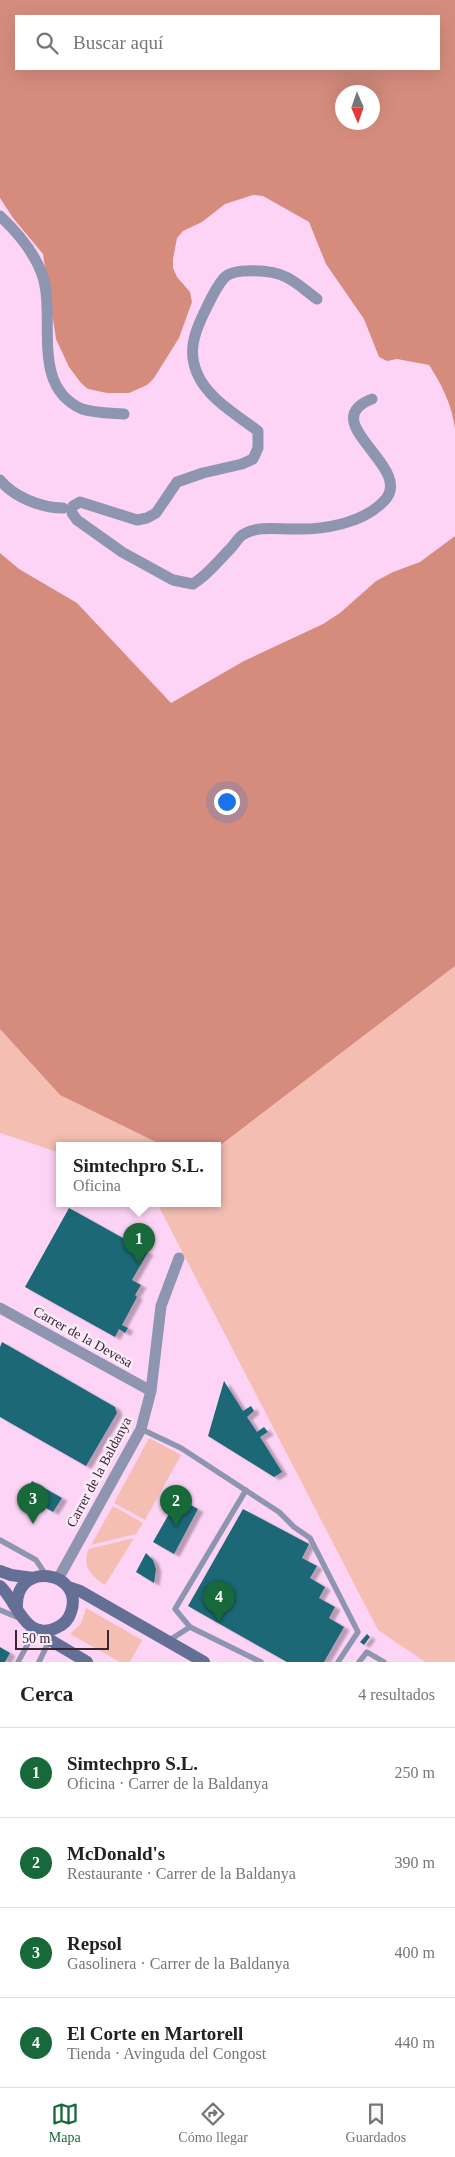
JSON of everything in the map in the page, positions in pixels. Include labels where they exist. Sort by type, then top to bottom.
[{"type":"main road","points":[[0,1571],[51,1580],[80,1591],[204,1662]]},
{"type":"main road","points":[[20,1613],[20,1590],[51,1580]]},
{"type":"main road","points":[[45,1632],[64,1623],[71,1612],[72,1599],[51,1580]]},
{"type":"main road","points":[[0,1586],[20,1613],[87,1662]]},
{"type":"street","points":[[0,216],[14,230],[30,252],[42,274],[46,293],[50,367],[52,378],[58,388],[67,399],[83,409],[124,414]]},
{"type":"street","points":[[0,480],[21,496],[41,505],[69,509],[80,502],[137,520],[147,518],[156,513],[177,482],[253,459],[258,448],[258,431],[222,403],[197,374],[193,358],[193,343],[196,330],[216,289],[224,278],[232,272],[257,271],[285,276],[317,299]]},
{"type":"street","points":[[69,509],[77,520],[122,552],[173,580],[193,584],[207,575],[243,534],[269,528],[322,528],[353,521],[380,506],[389,497],[392,482],[386,468],[360,437],[354,423],[355,410],[362,403],[372,399]]},
{"type":"street","name":"Carrer de la Baldanya","points":[[51,1580],[141,1430],[151,1391],[161,1306],[179,1258]]},
{"type":"street","name":"Carrer de la Devesa","points":[[0,1308],[151,1391]]},
{"type":"lane","points":[[141,1430],[181,1448],[279,1512],[294,1527],[310,1538],[358,1632],[338,1662]]},
{"type":"lane","points":[[246,1490],[175,1609],[190,1626],[261,1662]]},
{"type":"lane","points":[[0,1540],[36,1560],[51,1580]]},
{"type":"lane","points":[[0,1610],[20,1613]]},
{"type":"lane","points":[[167,1641],[190,1626]]},
{"type":"lane","points":[[18,1662],[45,1632]]},
{"type":"lane","points":[[39,1662],[45,1632]]},
{"type":"lane","points":[[359,1662],[367,1652],[384,1662]]},
{"type":"shaded area","points":[[0,0],[455,0],[455,429],[452,412],[446,396],[429,365],[397,359],[387,361],[379,357],[364,319],[326,264],[309,222],[263,196],[253,195],[225,204],[202,222],[183,231],[177,238],[173,268],[177,277],[190,292],[192,302],[179,338],[154,378],[147,385],[129,393],[107,393],[88,389],[69,367],[56,339],[43,254],[13,218],[0,198]]},
{"type":"shaded area","points":[[455,536],[455,966],[221,1145],[221,1142],[156,1142],[60,1095],[0,1029],[0,553],[19,569],[77,603],[171,703],[244,661],[323,624],[340,613],[376,581],[393,572],[420,562]]},
{"type":"shaded area","points":[[455,966],[455,1662],[425,1662],[378,1630],[159,1207],[221,1207],[221,1145]]},
{"type":"shaded area","points":[[0,1029],[60,1095],[156,1142],[56,1142],[56,1152],[0,1133]]},
{"type":"shaded area","points":[[149,1438],[181,1455],[145,1520],[114,1503]]},
{"type":"shaded area","points":[[113,1506],[143,1523],[136,1534],[91,1545]]},
{"type":"shaded area","points":[[134,1538],[105,1585],[92,1575],[86,1561],[89,1549]]},
{"type":"shaded area","points":[[86,1608],[142,1640],[130,1662],[120,1662],[70,1634],[81,1624]]},
{"type":"building","points":[[69,1208],[148,1252],[132,1280],[141,1285],[135,1295],[137,1297],[122,1325],[128,1328],[125,1333],[119,1329],[115,1337],[25,1287]]},
{"type":"building","points":[[2,1342],[115,1407],[117,1413],[86,1466],[0,1417],[0,1347]]},
{"type":"building","points":[[224,1381],[243,1411],[251,1406],[254,1411],[247,1417],[257,1432],[264,1427],[268,1432],[260,1437],[282,1472],[274,1477],[208,1436]]},
{"type":"building","points":[[32,1481],[62,1498],[53,1512],[24,1495]]},
{"type":"building","points":[[178,1498],[198,1509],[174,1554],[153,1542]]},
{"type":"building","points":[[243,1509],[309,1544],[302,1558],[317,1566],[310,1578],[325,1587],[319,1598],[335,1607],[329,1618],[344,1627],[324,1662],[287,1662],[188,1606]]},
{"type":"building","points":[[146,1553],[153,1560],[156,1569],[154,1583],[136,1572]]},
{"type":"building","points":[[367,1634],[370,1637],[364,1645],[360,1642]]},
{"type":"building","points":[[0,1647],[10,1653],[5,1662],[0,1662]]},
{"type":"place","name":"Simtechpro S.L.","points":[[139,1264]]},
{"type":"place","name":"Repsol","points":[[33,1524]]},
{"type":"place","name":"McDonald's","points":[[176,1526]]},
{"type":"place","name":"El Corte en Martorell","points":[[219,1622]]}]
